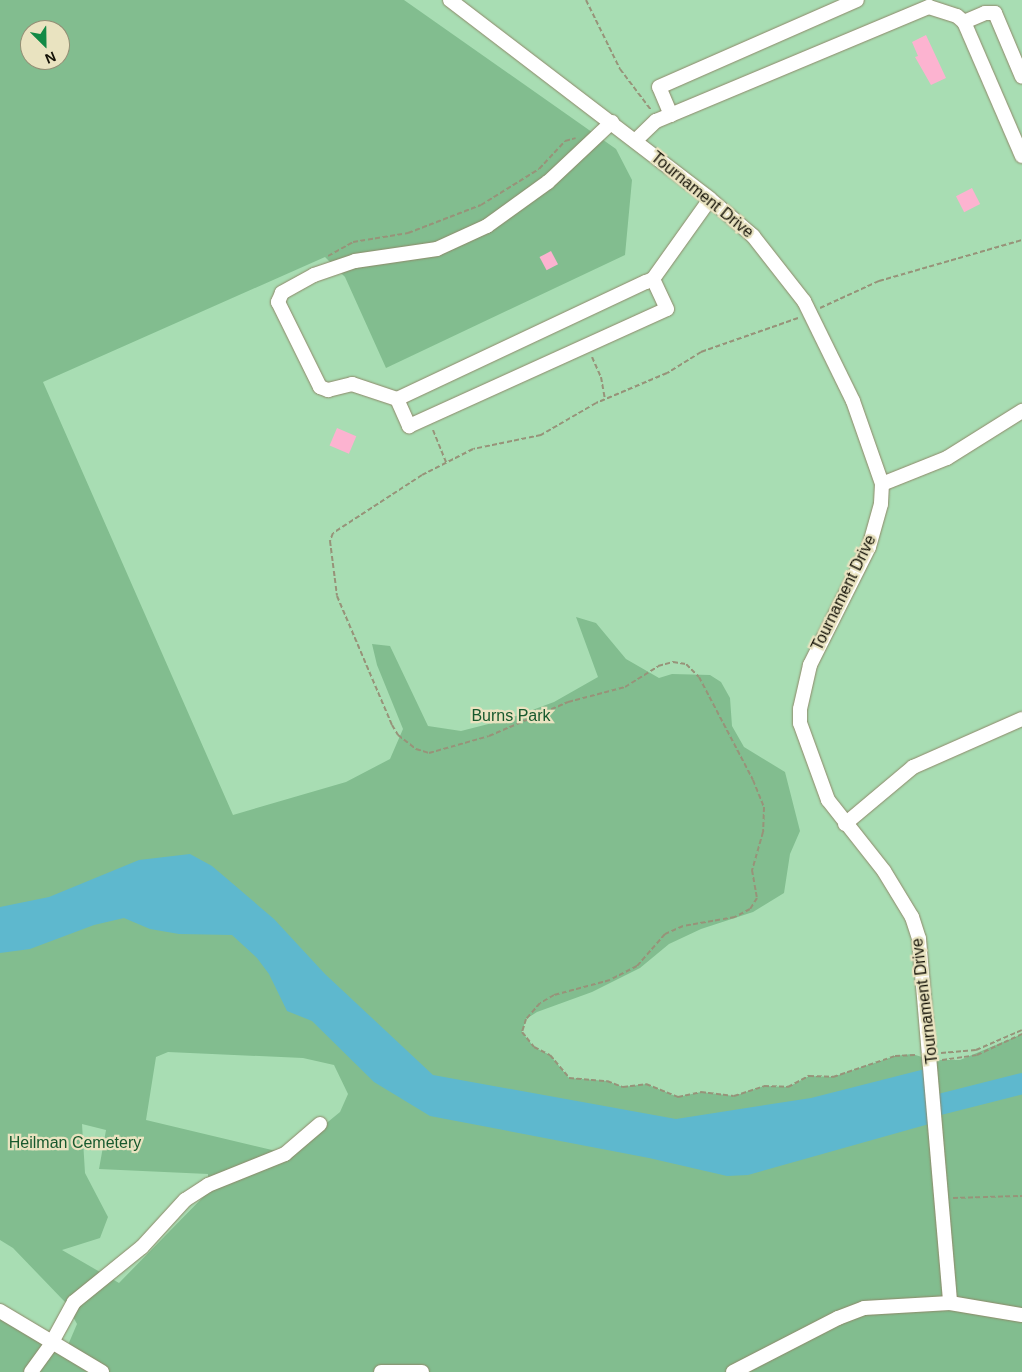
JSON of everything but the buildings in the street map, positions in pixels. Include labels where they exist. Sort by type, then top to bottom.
[{"type":"street","name":"Tournament Drive","points":[[450,0],[710,198],[763,247],[791,280],[810,313],[853,400],[882,484],[881,504],[869,547],[825,629],[810,664],[800,708],[803,737],[828,800],[845,824],[884,871],[912,917],[923,958],[944,1199],[950,1303]]},
{"type":"street","points":[[671,115],[658,87],[857,0]]},
{"type":"street","points":[[634,140],[656,122],[671,115],[928,3],[958,16],[964,22],[1022,156]]},
{"type":"street","points":[[964,22],[985,13],[994,13],[1022,77]]},
{"type":"street","points":[[612,122],[548,182],[487,226],[438,249],[355,261],[327,270],[279,296],[278,302],[320,387],[328,390],[352,384],[397,399],[653,279],[710,198]]},
{"type":"street","points":[[397,399],[409,426],[667,310],[653,279]]},
{"type":"street","points":[[882,484],[947,458],[1022,411]]},
{"type":"street","points":[[845,824],[913,767],[1022,719]]},
{"type":"street","points":[[31,1372],[51,1344],[74,1302],[142,1248],[185,1200],[208,1185],[279,1157],[320,1124]]},
{"type":"street","points":[[733,1372],[850,1312],[894,1304],[950,1303],[1022,1315]]},
{"type":"street","points":[[0,1311],[51,1344],[102,1372]]},
{"type":"street","points":[[381,1372],[422,1372]]},
{"type":"path","points":[[586,0],[620,69],[636,93],[650,108],[656,122]]},
{"type":"path","points":[[325,257],[353,242],[408,233],[465,213],[539,169],[565,142],[598,137]]},
{"type":"path","points":[[1022,240],[879,281],[810,313],[748,338],[701,352],[668,373],[605,399],[534,438],[481,446],[446,462],[344,523],[330,541],[340,606],[353,628],[398,735],[416,749],[429,753],[489,736],[568,702],[619,689],[664,664],[680,663],[693,669],[699,677],[764,807],[763,832],[752,870],[757,898],[750,909],[735,917],[683,926],[666,934],[637,966],[610,980],[554,995],[540,1003],[526,1019],[522,1032],[534,1047],[550,1054],[569,1078],[607,1081],[623,1086],[646,1084],[678,1097],[700,1092],[734,1096],[764,1086],[788,1087],[810,1076],[833,1076],[895,1056],[912,1054],[932,1060],[968,1057],[1022,1034]]},
{"type":"path","points":[[586,346],[601,377],[605,399]]},
{"type":"path","points":[[428,418],[446,462]]},
{"type":"path","points":[[932,1060],[976,1050],[1022,1030]]},
{"type":"path","points":[[944,1199],[1022,1196]]},
{"type":"green space","name":"Burns Park","points":[[0,0],[1022,0],[1022,1372],[0,1372]]},
{"type":"green space","name":"Heilman Cemetery","points":[[0,0],[404,0],[616,149],[632,180],[625,255],[386,368],[345,277],[325,257],[43,382],[233,815],[346,782],[390,759],[403,729],[377,665],[372,644],[390,646],[428,726],[461,731],[508,719],[554,702],[598,677],[576,617],[596,623],[626,659],[659,678],[672,674],[710,675],[721,682],[730,698],[732,726],[744,747],[785,772],[800,831],[790,854],[784,893],[753,912],[701,929],[669,944],[640,968],[592,992],[537,1012],[526,1019],[522,1032],[534,1047],[550,1055],[569,1078],[607,1081],[623,1087],[646,1084],[678,1097],[701,1092],[734,1096],[764,1086],[788,1087],[809,1076],[833,1077],[895,1056],[912,1054],[932,1060],[960,1060],[1022,1034],[1022,1372],[0,1372],[0,1315],[65,1352],[77,1324],[65,1302],[13,1248],[0,1240]],"holes":[[[168,1052],[303,1058],[334,1065],[348,1094],[340,1112],[289,1154],[146,1120],[156,1057]],[[82,1124],[106,1130],[99,1169],[208,1174],[208,1192],[119,1283],[62,1250],[100,1238],[108,1217],[85,1173]]]},
{"type":"water","points":[[190,854],[212,866],[274,919],[325,974],[433,1075],[676,1119],[811,1098],[925,1069],[929,1124],[748,1175],[727,1176],[649,1158],[430,1116],[374,1082],[312,1021],[287,1011],[269,974],[257,958],[232,935],[179,934],[150,929],[124,918],[94,925],[30,949],[0,953],[0,907],[49,897],[139,860]]},
{"type":"waterway","points":[[935,1105],[1022,1083]]}]
